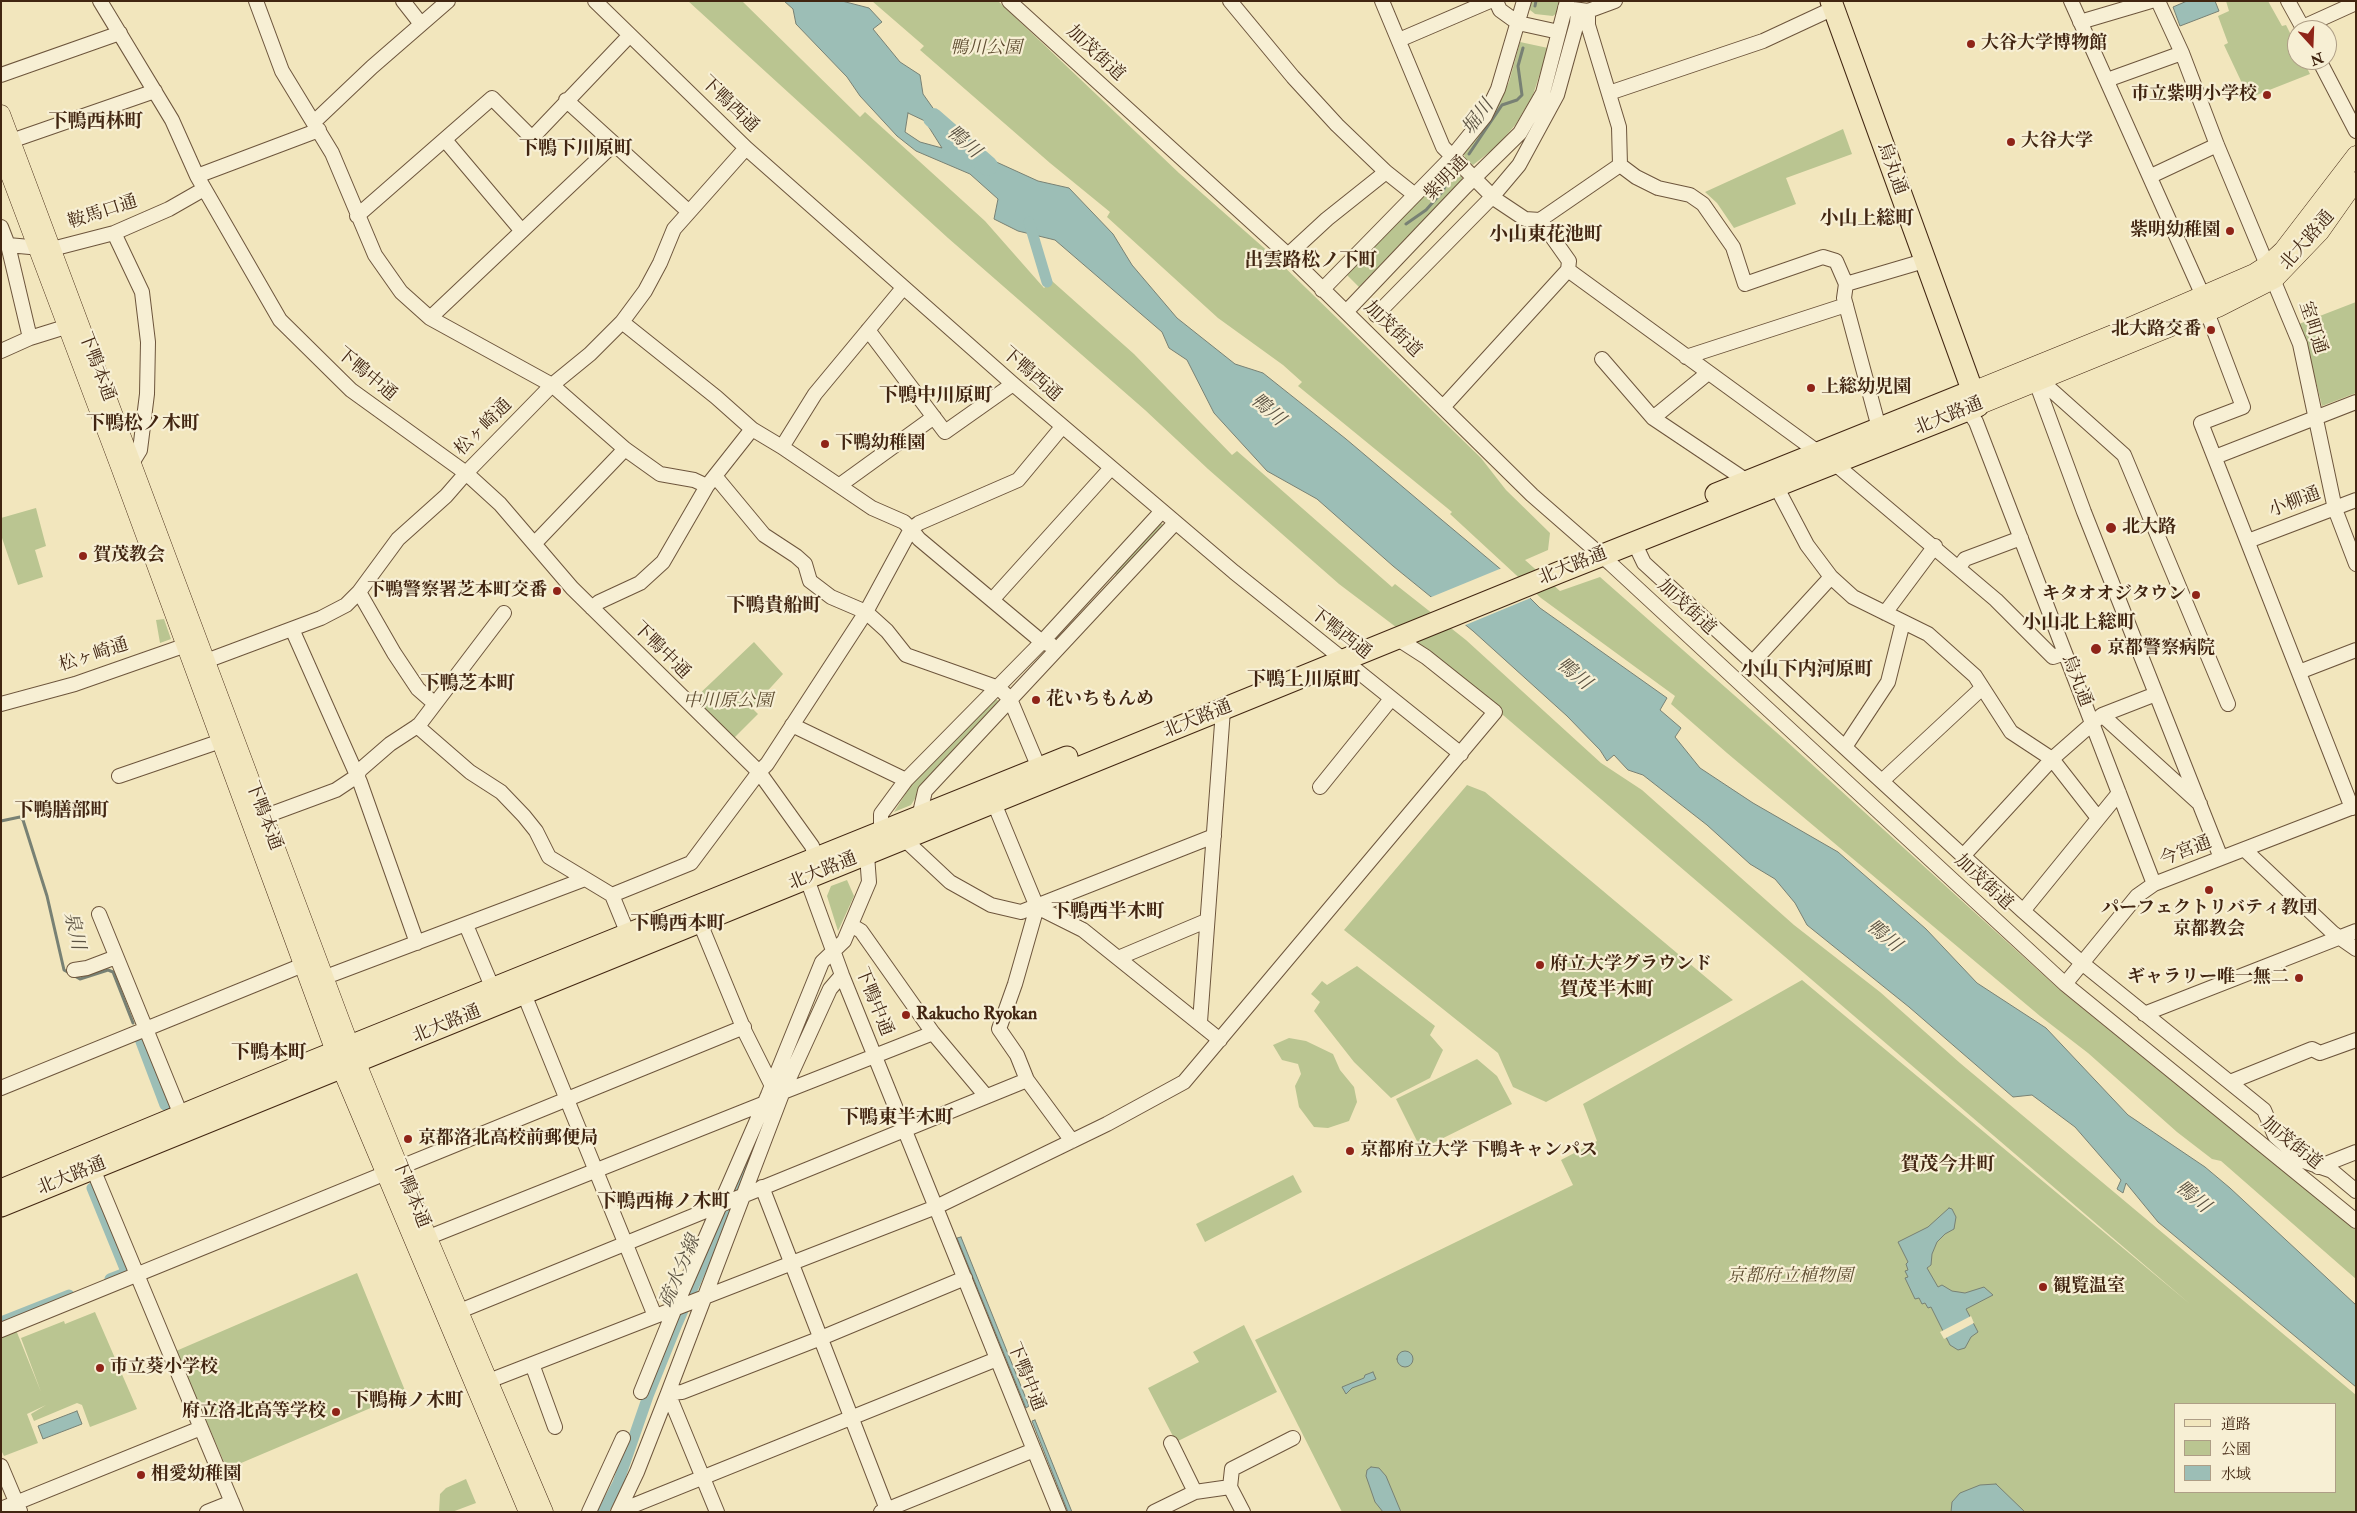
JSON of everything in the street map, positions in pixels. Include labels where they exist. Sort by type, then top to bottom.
[{"type":"highway","name":"烏丸通","points":[[1826,6],[1918,264],[1971,405]]},
{"type":"highway","name":"北大路通","points":[[1595,551],[1634,542],[1776,486],[1879,428],[1971,405]]},
{"type":"highway","name":"北大路通","points":[[1,1206],[93,1169],[346,1057],[493,989],[628,934],[1039,768],[1398,634],[1595,551],[1747,482],[1826,458],[1971,405]]},
{"type":"highway","name":"北大路通","points":[[1,1190],[181,1115],[524,994],[1223,710],[1337,656]]},
{"type":"main road","name":"下鴨本通","points":[[1,114],[6,146],[199,663],[263,817],[317,980],[346,1057],[502,1431],[544,1512]]},
{"type":"main road","name":"北大路通","points":[[2271,272],[2356,155]]},
{"type":"main road","name":"北大路通","points":[[1971,405],[2043,385],[2205,304],[2254,273],[2271,272],[2320,232],[2356,181]]},
{"type":"main road","name":"北大路通","points":[[1971,405],[2205,304]]},
{"type":"main road","name":"下鴨本通","points":[[199,663],[221,741],[303,965],[317,980]]},
{"type":"main road","name":"下鴨本通","points":[[502,1431],[528,1512]]},
{"type":"street","name":"下鴨中通","points":[[100,1],[172,120],[204,189],[282,323],[351,390],[466,473],[500,504],[572,588],[758,772],[812,846],[816,858]]},
{"type":"street","points":[[256,1],[282,71],[332,153],[375,255],[392,281],[430,318],[552,385],[625,449],[660,474],[711,481],[764,535],[805,564],[810,581],[831,597],[866,612],[887,631],[906,655],[999,688],[1010,699],[1039,768]]},
{"type":"street","points":[[402,1],[421,24]]},
{"type":"street","points":[[197,176],[317,126],[421,24],[448,1]]},
{"type":"street","name":"下鴨西通","points":[[595,1],[746,148],[1062,427],[1337,656],[1461,754]]},
{"type":"street","points":[[1230,1],[1337,125],[1386,172],[1415,195]]},
{"type":"street","points":[[1382,1],[1443,147],[1492,197],[1525,219],[1540,220],[1620,165]]},
{"type":"street","points":[[1399,40],[1490,1]]},
{"type":"street","points":[[1496,1],[1500,10],[1518,23],[1559,32]]},
{"type":"street","name":"紫明通","points":[[1322,290],[1470,138],[1485,116],[1498,89],[1524,1]]},
{"type":"street","points":[[1574,7],[1615,1]]},
{"type":"street","points":[[2071,1],[2205,304],[2243,407],[2201,423],[2354,807]]},
{"type":"street","points":[[2080,22],[2151,1]]},
{"type":"street","name":"室町通","points":[[2158,1],[2182,53],[2217,145],[2300,344],[2334,508],[2356,564]]},
{"type":"street","points":[[2288,1],[2298,20]]},
{"type":"street","name":"加茂街道","points":[[1017,4],[1288,255],[1322,290],[1444,406],[1532,495],[2065,984],[2356,1222]]},
{"type":"street","points":[[2322,20],[2356,4]]},
{"type":"street","points":[[1609,93],[1763,41],[1826,6]]},
{"type":"street","points":[[1574,7],[1588,25],[1619,127],[1620,165],[1636,178],[1658,188],[1690,196],[1703,204],[1733,247],[1745,284],[1826,256],[1839,265],[1846,284],[1844,298],[1879,428]]},
{"type":"street","points":[[1376,315],[1492,197],[1519,165],[1557,95],[1573,41],[1574,7]]},
{"type":"street","name":"紫明通","points":[[1346,312],[1474,178],[1520,133],[1543,93],[1559,32],[1574,7]]},
{"type":"street","points":[[1,75],[120,33]]},
{"type":"street","points":[[357,216],[492,98],[532,138],[566,100],[630,35]]},
{"type":"street","points":[[2107,80],[2182,53]]},
{"type":"street","points":[[2324,70],[2356,131]]},
{"type":"street","points":[[6,146],[155,90]]},
{"type":"street","points":[[566,100],[689,212]]},
{"type":"street","points":[[445,140],[521,230]]},
{"type":"street","points":[[430,318],[614,144]]},
{"type":"street","points":[[2150,176],[2217,145]]},
{"type":"street","name":"松ヶ崎通","points":[[199,663],[321,618],[346,605],[359,592],[398,539],[446,496],[552,385],[590,354],[622,322],[645,291],[674,229],[746,148]]},
{"type":"street","points":[[1288,255],[1327,219],[1386,172]]},
{"type":"street","name":"鞍馬口通","points":[[8,245],[45,248],[114,233],[169,209],[204,189]]},
{"type":"street","points":[[1444,406],[1568,270],[1569,261],[1540,220]]},
{"type":"street","points":[[1,227],[8,245],[30,338]]},
{"type":"street","points":[[114,233],[142,292],[148,342],[146,394],[140,450],[126,465]]},
{"type":"street","points":[[1846,284],[1918,264]]},
{"type":"street","points":[[1568,270],[1826,458],[1959,567],[1996,600],[2053,657],[2065,653]]},
{"type":"street","points":[[782,446],[815,394],[903,288]]},
{"type":"street","points":[[1686,357],[1846,305]]},
{"type":"street","points":[[622,322],[752,429],[782,446],[872,508],[904,522],[919,539],[1042,642],[1058,648]]},
{"type":"street","points":[[1,352],[30,338],[74,325]]},
{"type":"street","points":[[868,330],[945,432],[1013,384]]},
{"type":"street","points":[[1602,360],[1653,418],[1747,482]]},
{"type":"street","points":[[1653,418],[1708,373]]},
{"type":"street","points":[[2043,385],[2084,512],[2221,858]]},
{"type":"street","points":[[2043,385],[2124,455],[2228,704]]},
{"type":"street","points":[[2215,457],[2356,402]]},
{"type":"street","name":"烏丸通","points":[[1971,405],[2065,653],[2097,719],[2119,793],[2154,884]]},
{"type":"street","points":[[840,485],[934,417]]},
{"type":"street","points":[[612,895],[691,863],[758,772],[766,764],[792,725],[866,612],[911,529],[919,523],[1018,480],[1062,427]]},
{"type":"street","points":[[592,608],[599,602],[640,584],[664,562],[711,481],[752,429]]},
{"type":"street","points":[[535,543],[625,449]]},
{"type":"street","points":[[992,600],[1111,468]]},
{"type":"street","points":[[1776,486],[1807,545],[1831,577],[1853,597],[1928,634],[1975,676],[2011,732],[2052,759],[2098,818]]},
{"type":"street","name":"小柳通","points":[[2248,542],[2356,500]]},
{"type":"street","points":[[881,832],[881,814],[906,780],[999,688],[1162,512]]},
{"type":"street","points":[[919,817],[926,791],[1175,523]]},
{"type":"street","points":[[1959,567],[1965,559],[2021,538]]},
{"type":"street","points":[[1634,542],[1644,563],[2023,911],[2082,963],[2264,1110],[2275,1136],[2303,1161],[2332,1171],[2356,1191]]},
{"type":"street","points":[[1886,613],[1935,546]]},
{"type":"street","points":[[1752,662],[1831,577]]},
{"type":"street","points":[[359,592],[394,653],[418,689],[434,704]]},
{"type":"street","points":[[263,817],[336,790],[357,776],[360,770],[390,744],[417,726],[504,613]]},
{"type":"street","points":[[1845,747],[1888,682],[1903,622]]},
{"type":"street","points":[[292,629],[357,776],[417,943]]},
{"type":"street","points":[[482,1384],[936,1207],[1072,1141],[1174,1089],[1184,1082],[1495,712],[1398,634]]},
{"type":"street","name":"松ヶ崎通","points":[[2,701],[75,684],[192,643]]},
{"type":"street","points":[[2299,672],[2356,650]]},
{"type":"street","points":[[1882,781],[1982,688]]},
{"type":"street","points":[[1963,856],[2052,759],[2097,719],[2156,694]]},
{"type":"street","points":[[1320,787],[1391,699]]},
{"type":"street","points":[[1200,1022],[1223,710]]},
{"type":"street","points":[[2097,719],[2200,804]]},
{"type":"street","points":[[792,725],[906,780]]},
{"type":"street","points":[[417,726],[470,772],[506,798],[536,831],[549,857],[612,895],[628,934]]},
{"type":"street","points":[[119,776],[221,741]]},
{"type":"street","points":[[2023,911],[2119,793]]},
{"type":"street","points":[[994,803],[1037,907],[1015,984],[999,1029],[1017,1055],[1027,1080],[1072,1141]]},
{"type":"street","name":"今宮通","points":[[2065,984],[2137,896],[2154,884],[2354,807]]},
{"type":"street","points":[[904,839],[950,882],[990,905],[1021,912],[1214,836]]},
{"type":"street","points":[[2245,850],[2333,932],[2356,949]]},
{"type":"street","points":[[867,854],[869,882],[844,941],[822,962],[772,1094],[744,1194],[668,1393],[620,1507],[632,1506],[997,1358]]},
{"type":"street","points":[[807,879],[816,858]]},
{"type":"street","points":[[317,980],[585,879]]},
{"type":"street","name":"下鴨中通","points":[[807,879],[842,975],[1059,1512]]},
{"type":"street","points":[[1037,907],[1083,930],[1200,1022],[1220,1040]]},
{"type":"street","points":[[99,914],[181,1115]]},
{"type":"street","points":[[1118,958],[1206,921]]},
{"type":"street","points":[[700,923],[772,1094]]},
{"type":"street","points":[[466,925],[493,989]]},
{"type":"street","points":[[851,925],[861,931],[933,1033],[986,1096]]},
{"type":"street","points":[[2144,1014],[2356,931]]},
{"type":"street","points":[[74,970],[87,968],[116,957]]},
{"type":"street","points":[[1,1088],[303,965]]},
{"type":"street","points":[[641,1392],[720,1204],[772,1094],[830,989],[842,975]]},
{"type":"street","points":[[524,994],[655,1316]]},
{"type":"street","points":[[1,1330],[744,1027]]},
{"type":"street","points":[[422,1240],[596,1170],[772,1094],[933,1033]]},
{"type":"street","points":[[2230,1082],[2312,1049],[2320,1053],[2356,1040]]},
{"type":"street","points":[[452,1315],[625,1242],[1027,1080]]},
{"type":"street","points":[[2318,1167],[2356,1152]]},
{"type":"street","points":[[93,1169],[234,1507],[207,1512]]},
{"type":"street","points":[[762,1187],[852,1417],[885,1511],[1034,1450]]},
{"type":"street","points":[[668,1393],[682,1392],[821,1338],[965,1278]]},
{"type":"street","points":[[532,1364],[555,1427]]},
{"type":"street","points":[[668,1393],[717,1512]]},
{"type":"street","points":[[1,1509],[18,1507],[201,1428]]},
{"type":"street","points":[[589,1512],[623,1438]]},
{"type":"street","points":[[1243,1512],[1230,1487],[1232,1469],[1293,1438]]},
{"type":"street","points":[[1171,1443],[1195,1492]]},
{"type":"street","points":[[1,1466],[18,1507]]},
{"type":"street","points":[[1154,1512],[1195,1492],[1230,1487]]},
{"type":"green space","name":"京都府立植物園","points":[[688,1],[742,1],[860,117],[865,112],[985,221],[1044,288],[1052,281],[1134,354],[1232,455],[1237,451],[1392,587],[1395,584],[1466,640],[1601,763],[1642,790],[1794,925],[1880,992],[1960,1063],[2356,1395],[2356,1512],[1342,1512],[1255,1340],[1573,1185],[1561,1160],[1597,1141],[1583,1104],[1802,980],[2190,1304],[1433,655],[1339,584],[1208,469],[1145,410],[948,238]]},
{"type":"green space","name":"鴨川公園","points":[[872,1],[998,1],[1179,173],[1272,255],[1481,458],[1506,490],[1550,533],[1548,550],[1525,560],[1560,591],[1600,577],[1784,739],[2061,991],[2356,1230],[2356,1279],[2221,1161],[2212,1159],[2177,1132],[2088,1053],[2040,1016],[1727,753],[1671,704],[1675,696],[1541,598],[1450,514],[1452,512],[1298,386],[1302,382],[1283,365],[1218,318],[1107,217],[1110,212],[1050,163],[920,50],[924,46]]},
{"type":"green space","points":[[1530,1],[1561,1],[1558,12],[1553,16],[1535,14],[1530,10]]},
{"type":"green space","points":[[2226,1],[2268,1],[2282,26],[2286,25],[2287,27],[2287,70],[2308,70],[2310,74],[2249,98],[2224,45],[2228,43],[2218,16],[2229,11]]},
{"type":"green space","points":[[1520,42],[1548,48],[1533,95],[1516,124],[1497,146],[1473,165],[1465,159],[1464,154],[1489,121],[1509,82]]},
{"type":"green space","points":[[1843,129],[1852,154],[1786,178],[1796,204],[1734,228],[1717,203],[1705,192]]},
{"type":"green space","points":[[1454,168],[1462,177],[1462,180],[1359,287],[1347,275],[1449,169]]},
{"type":"green space","points":[[2356,302],[2356,393],[2322,406],[2306,342],[2299,324]]},
{"type":"green space","points":[[36,508],[46,546],[35,550],[43,577],[18,585],[1,535],[1,518]]},
{"type":"green space","points":[[1159,523],[1164,525],[1119,575],[1114,574],[1113,571]]},
{"type":"green space","points":[[164,619],[171,639],[160,643],[156,620]]},
{"type":"green space","name":"中川原公園","points":[[754,642],[783,674],[752,708],[758,714],[731,741],[694,699]]},
{"type":"green space","points":[[996,699],[1000,702],[924,784],[911,805],[894,812],[915,779]]},
{"type":"green space","name":"府立大学グラウンド","points":[[1467,785],[1485,792],[1733,1000],[1546,1102],[1513,1087],[1498,1053],[1344,930]]},
{"type":"green space","points":[[847,880],[854,896],[838,931],[827,896],[831,886]]},
{"type":"green space","points":[[1357,966],[1435,1026],[1430,1035],[1443,1050],[1430,1078],[1391,1098],[1354,1062],[1314,1011],[1320,1002],[1311,994],[1322,981],[1327,985]]},
{"type":"green space","points":[[1289,1038],[1306,1041],[1333,1054],[1340,1070],[1354,1087],[1357,1102],[1349,1121],[1328,1128],[1314,1127],[1299,1107],[1295,1086],[1301,1074],[1298,1064],[1282,1060],[1273,1045]]},
{"type":"green space","points":[[1477,1059],[1497,1076],[1512,1104],[1421,1149],[1396,1099]]},
{"type":"green space","points":[[1293,1175],[1302,1192],[1205,1242],[1196,1224]]},
{"type":"green space","points":[[357,1273],[406,1393],[227,1469],[176,1351]]},
{"type":"green space","points":[[95,1312],[137,1409],[90,1427],[82,1405],[77,1403],[34,1421],[31,1414],[46,1405],[27,1414],[38,1443],[4,1456],[1,1450],[1,1336],[16,1330],[41,1392],[21,1338],[64,1321],[65,1324]]},
{"type":"green space","points":[[1244,1325],[1277,1392],[1176,1442],[1148,1388],[1199,1362],[1193,1352]]},
{"type":"green space","points":[[466,1479],[476,1503],[452,1512],[439,1512],[440,1494],[446,1488]]},
{"type":"water","points":[[784,1],[842,1],[869,8],[882,22],[873,29],[900,62],[920,75],[923,94],[959,145],[1038,181],[1069,188],[1113,234],[1132,265],[1177,318],[1235,364],[1263,373],[1346,439],[1504,572],[1540,608],[1667,698],[1660,710],[1681,728],[1675,737],[1700,768],[1753,803],[1838,852],[1926,929],[1977,983],[2046,1028],[2128,1115],[2205,1167],[2230,1188],[2356,1305],[2356,1387],[2158,1222],[2126,1183],[2123,1193],[2117,1189],[2121,1180],[2075,1127],[2032,1095],[2013,1097],[1909,1007],[1807,925],[1795,903],[1775,879],[1750,864],[1707,825],[1643,775],[1628,770],[1614,755],[1607,761],[1600,750],[1567,716],[1473,631],[1393,566],[1317,499],[1267,471],[1214,413],[1187,360],[1169,348],[1162,332],[1055,240],[1018,231],[994,219],[998,199],[970,174],[916,151],[897,136],[860,96],[847,77],[796,24],[793,9]],"holes":[[[908,113],[925,121],[942,148],[920,142],[905,132]]]},
{"type":"water","points":[[2187,1],[2215,1],[2219,11],[2180,26],[2173,7]]},
{"type":"water","points":[[1949,1208],[1952,1209],[1956,1217],[1954,1229],[1937,1242],[1932,1254],[1931,1265],[1927,1268],[1938,1287],[1942,1285],[1952,1291],[1965,1293],[1984,1287],[1993,1295],[1966,1309],[1978,1332],[1971,1337],[1965,1348],[1958,1350],[1950,1345],[1931,1307],[1928,1308],[1925,1303],[1922,1304],[1919,1298],[1915,1299],[1905,1278],[1908,1277],[1905,1271],[1908,1270],[1906,1264],[1908,1262],[1898,1242],[1928,1227]]},
{"type":"water","points":[[961,1237],[1029,1406],[1026,1408],[957,1238]]},
{"type":"water","points":[[1405,1351],[1411,1353],[1413,1359],[1411,1365],[1405,1367],[1399,1365],[1397,1359],[1399,1353]]},
{"type":"water","points":[[1373,1372],[1376,1379],[1352,1388],[1346,1394],[1342,1387]]},
{"type":"water","points":[[77,1411],[82,1424],[43,1439],[38,1426]]},
{"type":"water","points":[[1035,1420],[1072,1512],[1068,1512],[1032,1421]]},
{"type":"water","points":[[1371,1467],[1379,1468],[1386,1476],[1401,1512],[1383,1512],[1375,1502],[1366,1476],[1367,1470]]},
{"type":"water","points":[[1996,1484],[2025,1512],[1951,1512],[1952,1502],[1960,1493],[1980,1485]]},
{"type":"pier","points":[[1502,568],[1533,597],[1463,626],[1429,598]]},
{"type":"pier","points":[[1971,1316],[1974,1323],[1944,1339],[1940,1332]]},
{"type":"waterway","name":"堀川","points":[[1535,6],[1536,1]]},
{"type":"waterway","name":"堀川","points":[[1469,154],[1502,105],[1517,100],[1522,95],[1518,66],[1523,48]]},
{"type":"waterway","name":"鴨川","points":[[933,118],[988,166]]},
{"type":"waterway","name":"堀川","points":[[1406,224],[1426,210],[1443,191],[1447,182]]},
{"type":"waterway","name":"疏水分線","points":[[1029,222],[1047,282]]},
{"type":"waterway","name":"泉川","points":[[1,821],[20,817],[23,820],[47,896],[64,970],[80,979],[108,970],[113,972],[133,1023]]},
{"type":"waterway","name":"泉川","points":[[140,1039],[165,1105]]},
{"type":"waterway","name":"疏水分線","points":[[603,1512],[618,1483],[648,1396],[677,1324],[757,1142]]},
{"type":"waterway","name":"泉川","points":[[92,1188],[125,1269],[123,1274],[110,1279]]},
{"type":"waterway","name":"泉川","points":[[1,1322],[69,1295]]},
{"type":"place","name":"大谷大学博物館","points":[[1971,44]]},
{"type":"place","name":"市立紫明小学校","points":[[2267,95]]},
{"type":"place","name":"大谷大学","points":[[2011,142]]},
{"type":"place","name":"紫明幼稚園","points":[[2230,231]]},
{"type":"place","name":"北大路交番","points":[[2211,330]]},
{"type":"place","name":"上総幼児園","points":[[1811,388]]},
{"type":"place","name":"下鴨幼稚園","points":[[825,444]]},
{"type":"place","name":"北大路","points":[[2111,528]]},
{"type":"place","name":"賀茂教会","points":[[83,556]]},
{"type":"place","name":"下鴨警察署芝本町交番","points":[[557,591]]},
{"type":"place","name":"キタオオジタウン","points":[[2196,595]]},
{"type":"place","name":"京都警察病院","points":[[2096,649]]},
{"type":"place","name":"花いちもんめ","points":[[1036,700]]},
{"type":"place","name":"パーフェクトリバティ教団 京都教会","points":[[2209,890]]},
{"type":"place","name":"府立大学グラウンド","points":[[1540,965]]},
{"type":"place","name":"ギャラリー唯一無二","points":[[2299,978]]},
{"type":"place","name":"Rakucho Ryokan","points":[[906,1015]]},
{"type":"place","name":"京都洛北高校前郵便局","points":[[408,1139]]},
{"type":"place","name":"京都府立大学 下鴨キャンパス","points":[[1350,1151]]},
{"type":"place","name":"観覧温室","points":[[2043,1287]]},
{"type":"place","name":"市立葵小学校","points":[[100,1368]]},
{"type":"place","name":"府立洛北高等学校","points":[[336,1412]]},
{"type":"place","name":"相愛幼稚園","points":[[141,1475]]},
{"type":"district","name":"下鴨西林町","points":[[96,123]]},
{"type":"district","name":"下鴨下川原町","points":[[576,150]]},
{"type":"district","name":"小山上総町","points":[[1867,220]]},
{"type":"district","name":"小山東花池町","points":[[1546,236]]},
{"type":"district","name":"出雲路松ノ下町","points":[[1311,262]]},
{"type":"district","name":"下鴨中川原町","points":[[936,397]]},
{"type":"district","name":"下鴨松ノ木町","points":[[143,425]]},
{"type":"district","name":"下鴨貴船町","points":[[774,607]]},
{"type":"district","name":"小山北上総町","points":[[2079,624]]},
{"type":"district","name":"小山下内河原町","points":[[1807,671]]},
{"type":"district","name":"下鴨上川原町","points":[[1304,681]]},
{"type":"district","name":"下鴨芝本町","points":[[468,685]]},
{"type":"district","name":"下鴨膳部町","points":[[62,812]]},
{"type":"district","name":"下鴨西半木町","points":[[1108,913]]},
{"type":"district","name":"下鴨西本町","points":[[678,925]]},
{"type":"district","name":"賀茂半木町","points":[[1607,991]]},
{"type":"district","name":"下鴨本町","points":[[269,1054]]},
{"type":"district","name":"下鴨東半木町","points":[[897,1119]]},
{"type":"district","name":"賀茂今井町","points":[[1948,1166]]},
{"type":"district","name":"下鴨西梅ノ木町","points":[[664,1203]]},
{"type":"district","name":"下鴨梅ノ木町","points":[[407,1402]]}]
